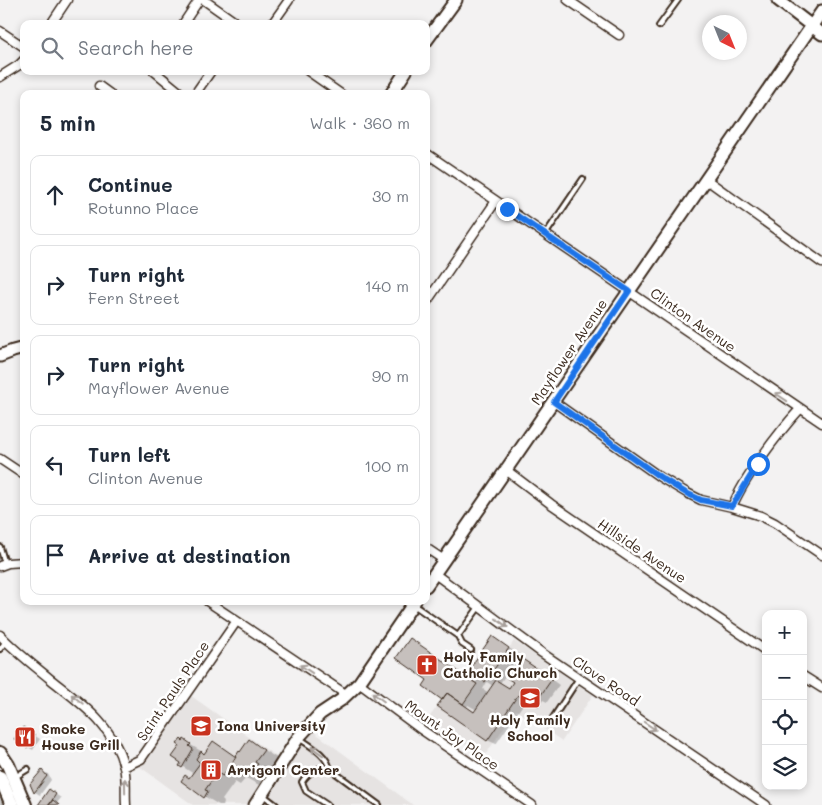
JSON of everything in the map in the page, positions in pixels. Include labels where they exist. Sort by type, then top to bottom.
[{"type":"main road","points":[[0,753],[14,778],[25,805]]},
{"type":"main road","points":[[0,777],[12,805]]},
{"type":"street","points":[[54,20],[67,0]]},
{"type":"street","points":[[186,20],[199,0]]},
{"type":"street","points":[[204,0],[232,20]]},
{"type":"street","points":[[275,20],[289,0]]},
{"type":"street","points":[[430,36],[456,0]]},
{"type":"street","points":[[568,0],[620,35]]},
{"type":"street","points":[[778,0],[822,34]]},
{"type":"street","name":"Mayflower Avenue","points":[[430,580],[822,11]]},
{"type":"street","points":[[0,31],[20,44]]},
{"type":"street","points":[[0,77],[20,64]]},
{"type":"street","points":[[159,75],[177,90]]},
{"type":"street","points":[[198,90],[208,75]]},
{"type":"street","points":[[314,75],[335,90]]},
{"type":"street","points":[[394,90],[403,75]]},
{"type":"street","points":[[99,86],[104,90]]},
{"type":"street","name":"Clinton Avenue","points":[[430,156],[822,423]]},
{"type":"street","points":[[707,180],[822,264]]},
{"type":"street","points":[[430,297],[496,201]]},
{"type":"street","points":[[0,356],[20,349]]},
{"type":"street","points":[[554,402],[660,477],[686,493],[701,500],[732,506],[775,522],[822,555]]},
{"type":"street","points":[[732,506],[758,464],[800,409]]},
{"type":"street","points":[[0,459],[20,472]]},
{"type":"street","name":"Hillside Avenue","points":[[506,470],[551,504],[762,648]]},
{"type":"street","points":[[430,551],[444,560]]},
{"type":"street","points":[[3,565],[20,563]]},
{"type":"street","name":"Clove Road","points":[[434,574],[579,678],[766,805]]},
{"type":"street","points":[[213,605],[347,696]]},
{"type":"street","points":[[255,805],[298,738],[320,714],[347,696],[359,683],[413,605]]},
{"type":"street","name":"Saint Pauls Place","points":[[124,767],[142,759],[236,622]]},
{"type":"street","points":[[3,638],[16,651],[92,712],[110,737],[124,767],[126,805]]},
{"type":"street","points":[[807,679],[822,688]]},
{"type":"street","name":"Mount Joy Place","points":[[359,683],[422,730],[532,805]]},
{"type":"lane","points":[[659,26],[678,0]]},
{"type":"lane","points":[[545,235],[583,179]]},
{"type":"lane","points":[[0,547],[3,565]]},
{"type":"lane","points":[[417,605],[458,636],[462,644],[471,650]]},
{"type":"lane","points":[[458,636],[479,606]]},
{"type":"lane","points":[[0,649],[3,638]]},
{"type":"lane","points":[[551,721],[579,678]]},
{"type":"lane","points":[[298,738],[323,755],[328,761],[330,769]]},
{"type":"lane","points":[[14,778],[28,768]]},
{"type":"lane","points":[[327,805],[306,791],[302,782],[306,775],[313,770],[320,768],[330,769],[378,805]]},
{"type":"lane","points":[[261,794],[276,805]]},
{"type":"shaded area","name":"Holy Family School","points":[[514,641],[593,695],[562,741],[516,710],[484,757],[428,719],[447,693],[463,704],[477,685],[472,681],[476,676],[485,682]]},
{"type":"shaded area","name":"Iona University","points":[[190,695],[277,757],[249,805],[193,805],[139,766]]},
{"type":"shaded area","name":"Iona University","points":[[310,729],[413,805],[260,805]]},
{"type":"building","name":"Holy Family Catholic Church","points":[[492,636],[509,648],[485,682],[476,676],[472,681],[477,684],[463,704],[447,693],[442,700],[423,686],[427,680],[396,658],[410,638],[468,678],[471,673],[468,671]]},
{"type":"building","points":[[521,658],[552,679],[538,699],[534,696],[529,704],[518,695],[487,741],[437,706],[447,693],[474,712],[496,680],[509,688],[513,682],[507,678]]},
{"type":"building","name":"Smoke House Grill","points":[[23,727],[35,735],[27,748],[14,739]]},
{"type":"building","points":[[181,739],[191,744],[189,746],[193,749],[182,768],[179,766],[181,763],[172,757],[180,746],[177,744]]},
{"type":"building","points":[[249,739],[264,750],[255,762],[258,764],[251,773],[246,776],[240,776],[229,768]]},
{"type":"building","name":"Arrigoni Center","points":[[213,741],[236,757],[223,776],[217,773],[205,790],[208,791],[204,798],[181,781],[185,775],[189,778],[200,763],[196,759],[201,751],[204,754]]},
{"type":"building","points":[[42,770],[47,776],[34,793],[30,784]]},
{"type":"building","points":[[49,789],[56,794],[49,805],[38,805]]},
{"type":"building","points":[[53,800],[59,805],[49,805]]},
{"type":"place","name":"Holy Family Catholic Church","points":[[427,665]]},
{"type":"place","name":"Holy Family School","points":[[530,698]]},
{"type":"place","name":"Iona University","points":[[201,726]]},
{"type":"place","name":"Smoke House Grill","points":[[25,737]]},
{"type":"place","name":"Arrigoni Center","points":[[211,770]]},
{"type":"route","points":[[507,209],[629,291],[554,402],[660,477],[701,500],[732,506],[758,464]]}]
